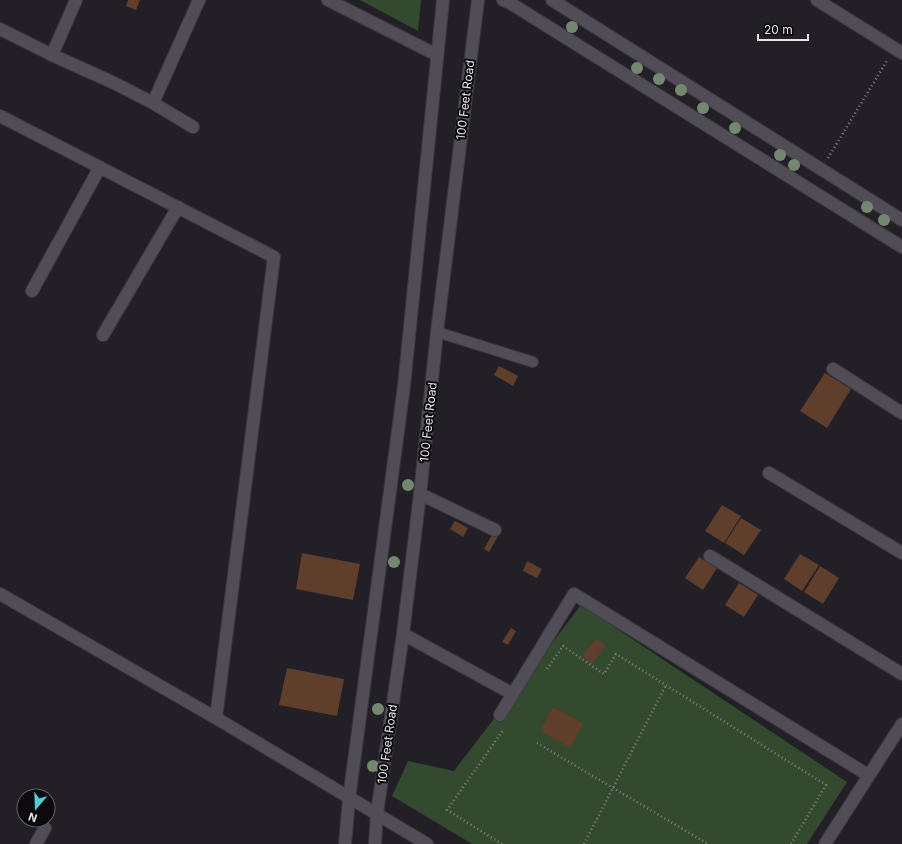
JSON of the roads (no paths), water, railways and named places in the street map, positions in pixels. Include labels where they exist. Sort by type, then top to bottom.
[{"type":"street","points":[[52,55],[76,0]]},
{"type":"street","points":[[152,103],[199,0]]},
{"type":"street","points":[[328,0],[437,55]]},
{"type":"street","points":[[345,844],[349,799],[404,386],[443,0]]},
{"type":"street","name":"100 Feet Road","points":[[375,844],[377,814],[403,634],[420,494],[437,332],[478,0]]},
{"type":"street","points":[[503,0],[517,7],[902,247]]},
{"type":"street","points":[[552,0],[902,220]]},
{"type":"street","points":[[817,0],[898,51]]},
{"type":"street","points":[[0,28],[52,55],[112,82],[193,127]]},
{"type":"street","points":[[0,129],[4,118],[274,257],[216,718]]},
{"type":"street","points":[[32,291],[100,167]]},
{"type":"street","points":[[103,335],[178,207]]},
{"type":"street","points":[[833,369],[902,413]]},
{"type":"street","points":[[769,473],[902,553]]},
{"type":"street","points":[[420,494],[495,530]]},
{"type":"street","points":[[710,556],[902,674]]},
{"type":"street","points":[[0,594],[216,718],[426,844]]},
{"type":"street","points":[[500,715],[574,594],[868,775]]},
{"type":"street","points":[[403,634],[513,694]]},
{"type":"street","points":[[825,844],[902,724]]},
{"type":"street","points":[[36,844],[45,828]]},
{"type":"lane","points":[[437,332],[533,362]]}]
